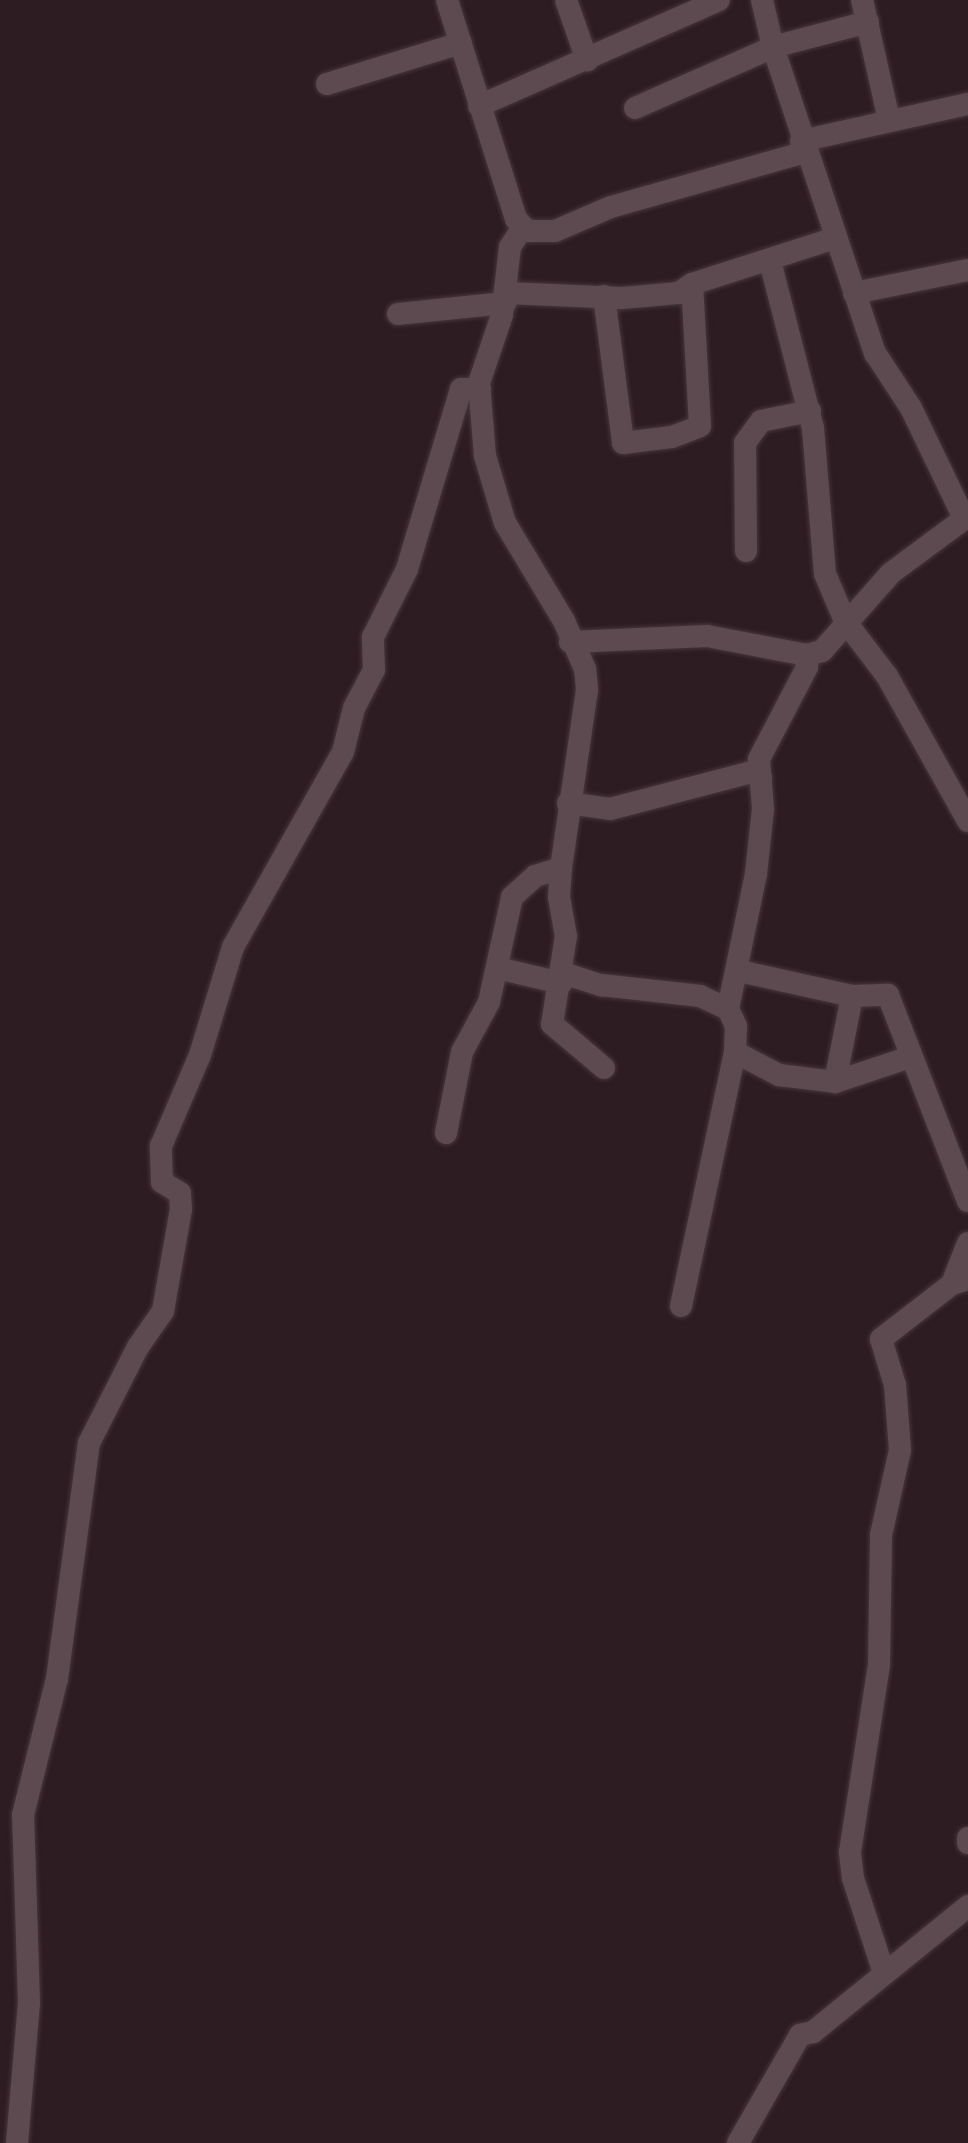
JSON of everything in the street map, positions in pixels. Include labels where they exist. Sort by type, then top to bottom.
[{"type":"street","points":[[447,0],[479,106],[523,227]]},
{"type":"street","points":[[566,0],[587,60]]},
{"type":"street","points":[[479,106],[719,0]]},
{"type":"street","points":[[570,642],[707,636],[807,655],[822,651],[845,621],[891,573],[966,517],[911,408],[875,353],[803,147],[762,0]]},
{"type":"street","points":[[862,0],[889,120]]},
{"type":"street","points":[[635,108],[773,47],[868,22]]},
{"type":"street","points":[[327,84],[461,43]]},
{"type":"street","points":[[523,227],[555,231],[611,207],[889,120],[968,104]]},
{"type":"street","points":[[523,227],[510,247],[506,298],[480,389],[495,493],[523,559],[553,602],[585,669],[587,690],[568,803],[561,868],[559,897],[566,921],[562,978],[552,1024],[604,1068]]},
{"type":"street","points":[[398,314],[506,298],[667,295],[835,238]]},
{"type":"street","points":[[770,261],[810,411],[825,574],[845,621],[887,676],[968,821]]},
{"type":"street","points":[[854,293],[968,270]]},
{"type":"street","points":[[604,296],[623,443],[672,437],[700,426],[692,284]]},
{"type":"street","points":[[17,2143],[29,2003],[23,1815],[57,1679],[89,1443],[138,1347],[163,1311],[181,1209],[180,1193],[162,1182],[161,1146],[200,1055],[233,947],[343,752],[354,708],[374,670],[373,637],[407,569],[461,389],[480,389]]},
{"type":"street","points":[[746,551],[745,443],[761,421],[810,411]]},
{"type":"street","points":[[728,1009],[739,971],[756,874],[761,778],[759,759],[807,667],[807,655]]},
{"type":"street","points":[[568,803],[610,809],[752,772],[761,778]]},
{"type":"street","points":[[446,1133],[462,1052],[483,1015],[512,897],[535,876],[561,868]]},
{"type":"street","points":[[497,968],[601,985],[700,996],[728,1009],[736,1026],[735,1052],[681,1306]]},
{"type":"street","points":[[739,971],[852,996],[888,995],[968,1201]]},
{"type":"street","points":[[835,1082],[852,996]]},
{"type":"street","points":[[735,1052],[779,1075],[835,1082],[910,1057]]},
{"type":"street","points":[[883,1970],[853,1878],[850,1852],[879,1665],[881,1535],[900,1450],[895,1385],[881,1339],[960,1282],[968,1243]]},
{"type":"street","points":[[738,2143],[800,2035],[813,2032],[883,1970],[968,1906]]}]
